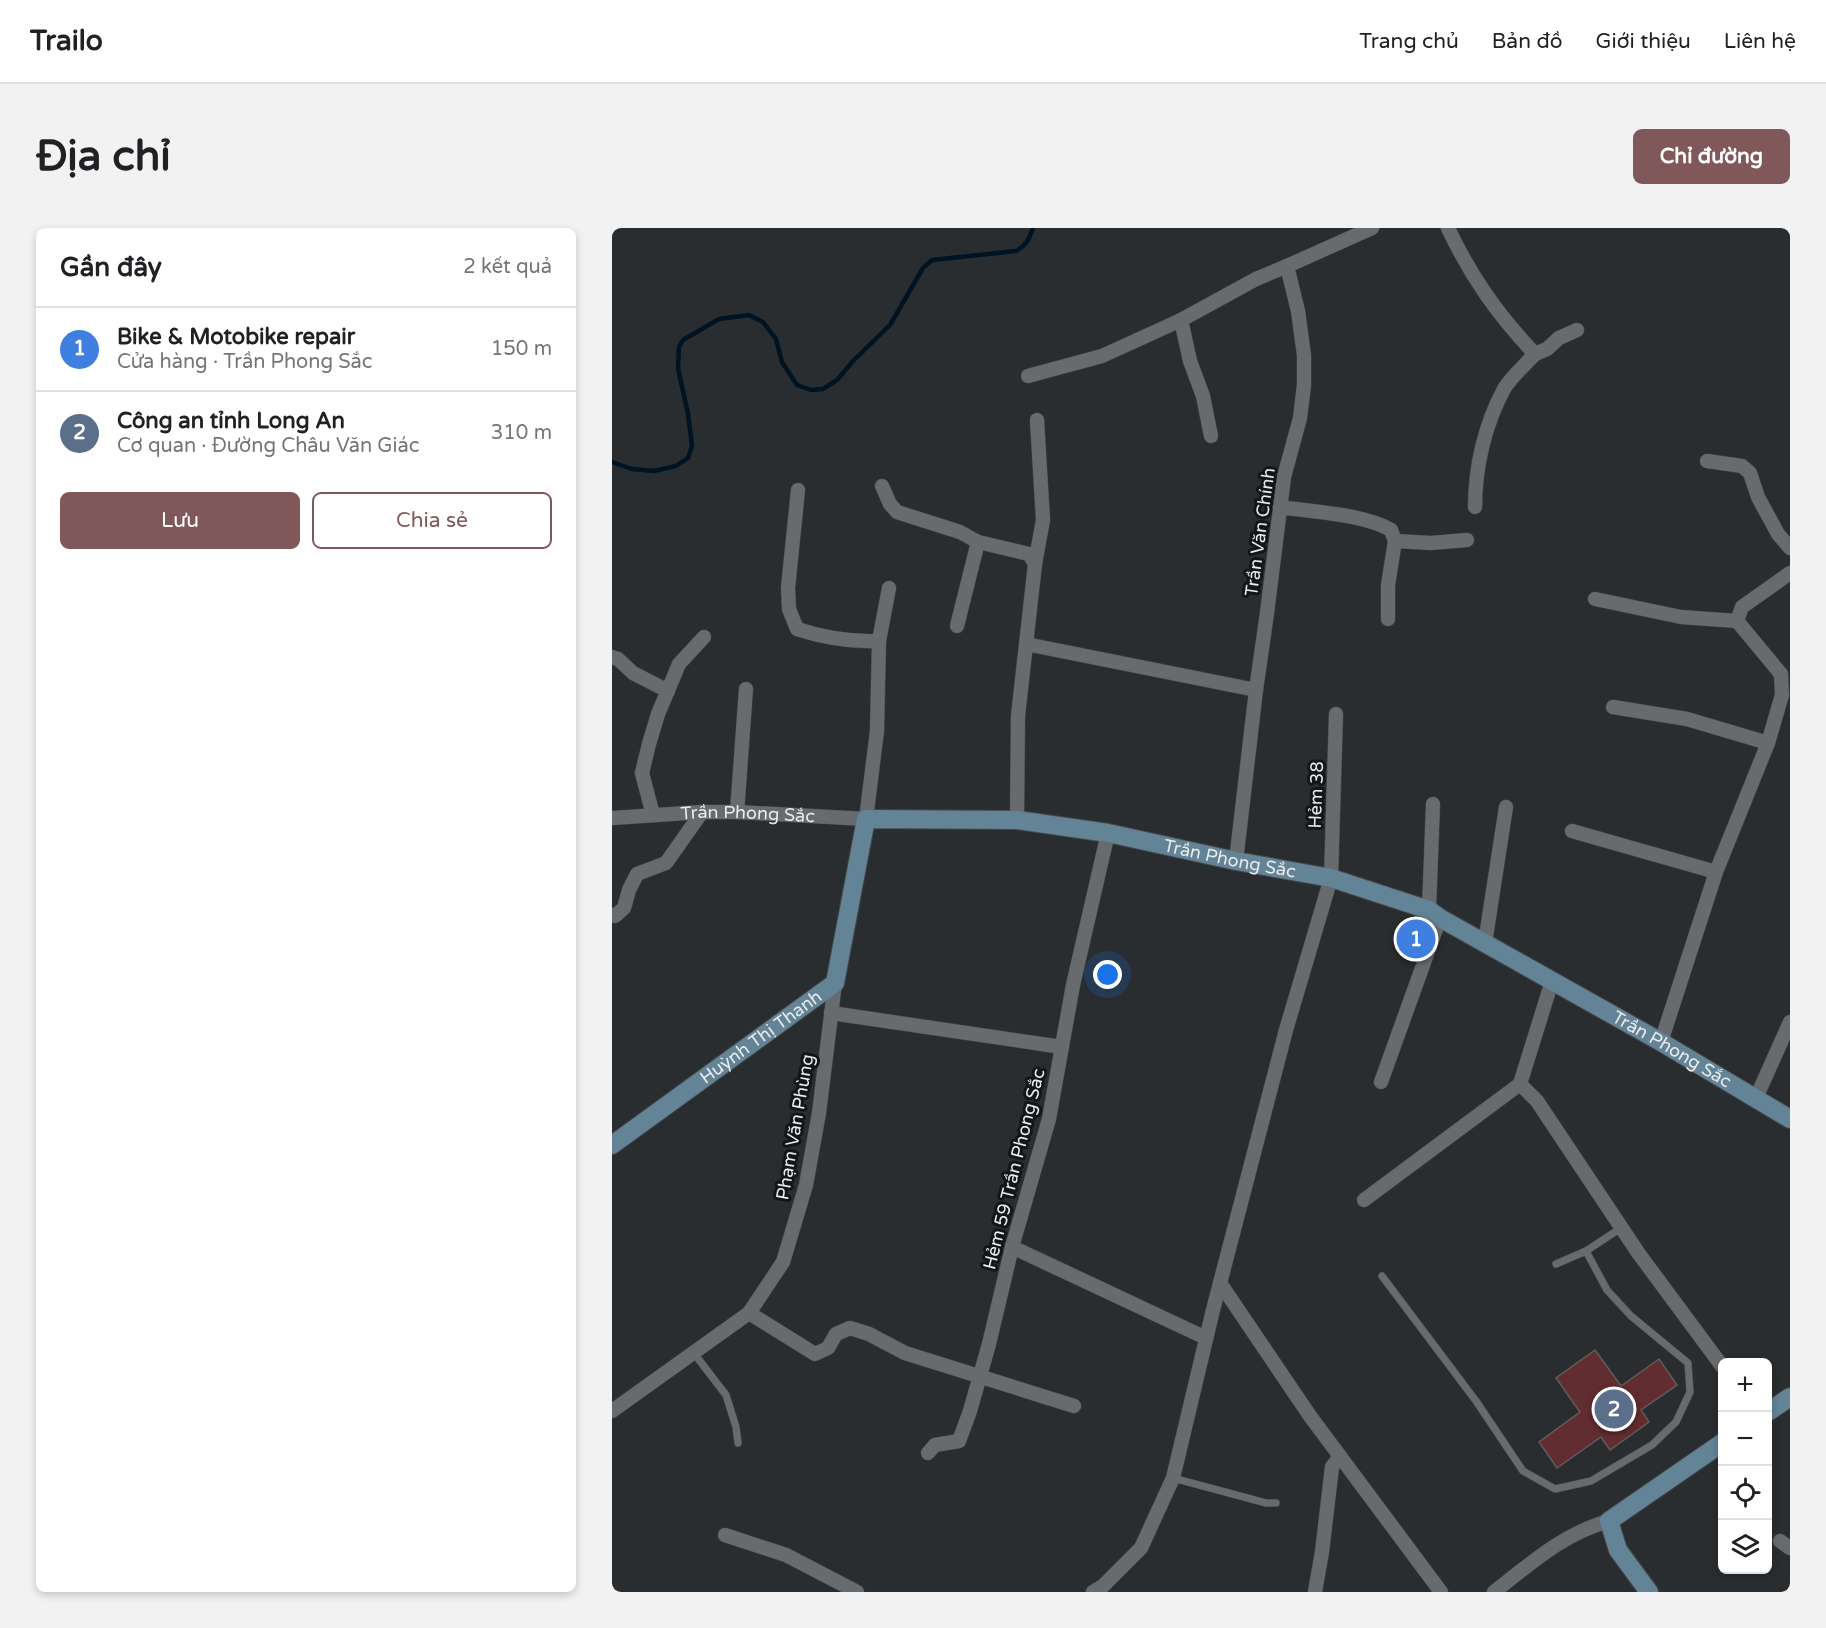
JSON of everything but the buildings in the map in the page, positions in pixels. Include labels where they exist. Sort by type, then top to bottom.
[{"type":"street","points":[[1028,376],[1102,356],[1181,320],[1256,279],[1372,228]]},
{"type":"street","points":[[1448,228],[1478,285],[1506,323],[1534,354]]},
{"type":"street","name":"Trần Văn Chính","points":[[1236,861],[1284,477],[1300,418],[1304,385],[1304,355],[1287,267]]},
{"type":"street","points":[[1181,320],[1190,361],[1203,396],[1211,436]]},
{"type":"street","points":[[1474,507],[1475,484],[1488,428],[1505,388],[1534,354],[1547,349],[1559,338],[1577,330]]},
{"type":"street","points":[[1017,820],[1018,716],[1035,564],[1043,520],[1037,420]]},
{"type":"street","points":[[1707,461],[1742,466],[1750,473],[1758,497],[1778,534],[1790,548]]},
{"type":"street","points":[[882,486],[890,504],[897,512],[960,532],[978,542],[1029,555],[1035,564]]},
{"type":"street","points":[[798,490],[788,588],[789,609],[797,629],[834,639],[857,642],[879,641]]},
{"type":"street","points":[[1280,507],[1352,518],[1382,525],[1391,530],[1395,541],[1388,585],[1388,619]]},
{"type":"street","points":[[1395,541],[1431,543],[1467,540]]},
{"type":"street","points":[[957,626],[978,542]]},
{"type":"street","points":[[1737,621],[1742,607],[1790,573]]},
{"type":"street","points":[[866,819],[877,731],[879,641],[889,588]]},
{"type":"street","points":[[1595,599],[1681,617],[1737,621],[1786,671],[1782,696],[1768,743],[1716,872],[1661,1042]]},
{"type":"street","points":[[653,815],[642,773],[658,714],[679,664],[704,637]]},
{"type":"street","points":[[1026,644],[1256,690]]},
{"type":"street","points":[[612,657],[618,659],[633,673],[668,691]]},
{"type":"street","points":[[736,812],[746,689]]},
{"type":"street","points":[[1613,707],[1687,719],[1768,743]]},
{"type":"street","name":"Hẻm 38","points":[[1093,1592],[1103,1586],[1141,1548],[1173,1478],[1206,1338],[1286,1030],[1331,878],[1336,714]]},
{"type":"street","points":[[1381,1082],[1434,914],[1433,804]]},
{"type":"street","points":[[1485,943],[1506,807]]},
{"type":"street","points":[[612,915],[615,916],[624,908],[628,890],[637,874],[666,863],[702,812]]},
{"type":"street","name":"Trần Phong Sắc","points":[[612,818],[736,812],[866,819],[1017,820],[1108,833],[1236,861],[1331,878],[1434,914],[1661,1042],[1790,1119]]},
{"type":"street","name":"Huỳnh Thị Thanh","points":[[612,1145],[835,983],[866,819]]},
{"type":"street","points":[[1572,831],[1716,872]]},
{"type":"street","name":"Hẻm 59 Trần Phong Sắc","points":[[928,1453],[935,1445],[959,1441],[980,1377],[1012,1247],[1049,1119],[1073,985],[1108,833]]},
{"type":"street","points":[[1364,1200],[1520,1084],[1552,981]]},
{"type":"street","name":"Phạm Văn Phùng","points":[[612,1411],[749,1312],[783,1262],[806,1185],[819,1113],[835,983]]},
{"type":"street","points":[[831,1013],[1062,1047]]},
{"type":"street","points":[[1756,1098],[1790,1022]]},
{"type":"street","points":[[1520,1084],[1537,1101],[1639,1254],[1718,1360]]},
{"type":"street","points":[[1012,1247],[1206,1338]]},
{"type":"street","points":[[1220,1283],[1310,1416],[1441,1592]]},
{"type":"street","points":[[749,1312],[815,1354],[828,1348],[836,1334],[850,1328],[869,1334],[905,1353],[1074,1406]]},
{"type":"street","points":[[1772,1409],[1790,1397]]},
{"type":"street","points":[[1494,1592],[1559,1542],[1589,1526],[1609,1521],[1718,1446]]},
{"type":"street","points":[[1315,1592],[1332,1467],[1340,1456]]},
{"type":"street","points":[[1609,1521],[1618,1550],[1649,1592]]},
{"type":"street","points":[[724,1535],[786,1555],[857,1592]]},
{"type":"lane","points":[[1556,1264],[1586,1251],[1622,1228]]},
{"type":"lane","points":[[1382,1276],[1476,1401],[1523,1471],[1555,1489],[1591,1481],[1652,1445],[1676,1422],[1689,1392],[1688,1363],[1631,1316],[1608,1290],[1586,1251]]},
{"type":"lane","points":[[693,1353],[726,1395],[736,1427],[738,1443]]},
{"type":"lane","points":[[1173,1478],[1266,1503],[1276,1503]]},
{"type":"waterway","points":[[612,462],[632,469],[654,471],[676,466],[688,458],[692,446],[678,368],[679,347],[683,340],[719,319],[749,315],[763,322],[776,339],[782,362],[797,385],[811,390],[823,389],[837,380],[890,325],[923,268],[932,260],[1016,251],[1027,241],[1033,228]]},
{"type":"place","name":"Bike & Motobike repair","points":[[1416,939]]},
{"type":"place","name":"Công an tỉnh Long An","points":[[1614,1409]]}]
